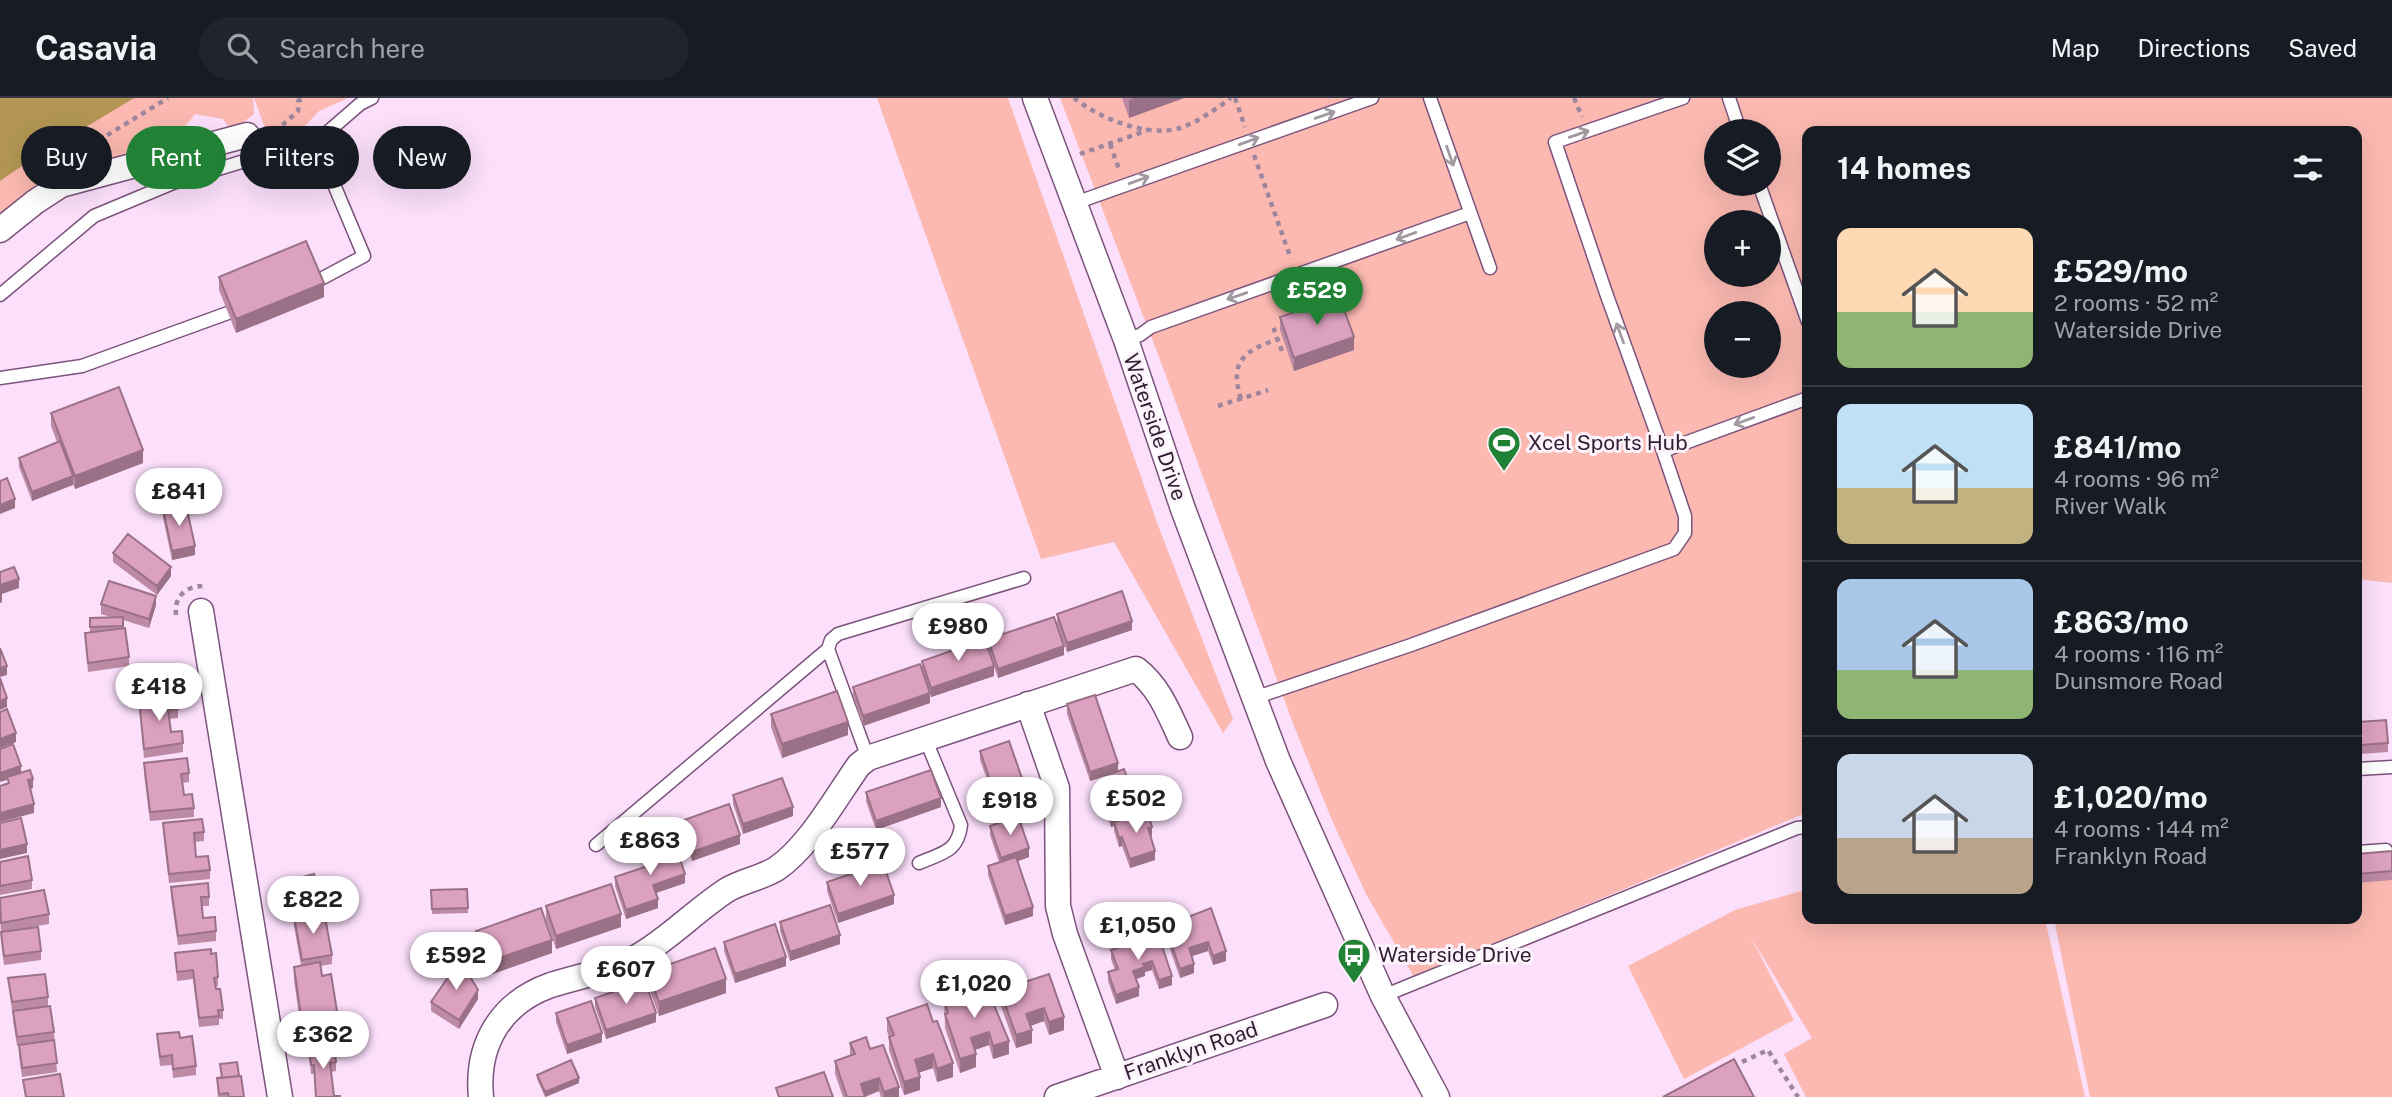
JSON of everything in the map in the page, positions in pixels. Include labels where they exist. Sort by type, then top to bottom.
[{"type":"street","name":"Waterside Drive","points":[[1035,98],[1126,340],[1183,509],[1278,761],[1383,996],[1437,1097]]},
{"type":"street","points":[[0,230],[61,185],[240,137]]},
{"type":"street","points":[[201,611],[280,1097]]},
{"type":"street","points":[[481,1097],[479,1076],[486,1044],[500,1019],[523,1000],[547,987],[637,957],[729,889],[777,868],[808,836],[859,765],[867,758],[1136,669],[1148,678],[1161,695],[1180,737]]},
{"type":"street","points":[[1028,704],[1057,788],[1058,906],[1065,934],[1117,1077]]},
{"type":"street","name":"Franklyn Road","points":[[1058,1097],[1325,1005]]},
{"type":"lane","points":[[335,126],[360,104],[372,98]]},
{"type":"lane","points":[[1075,203],[1372,98]]},
{"type":"lane","points":[[1430,98],[1490,268]]},
{"type":"lane","points":[[1254,698],[1436,636],[1674,549],[1685,533],[1685,516],[1555,142],[1683,98]]},
{"type":"lane","points":[[1729,98],[1736,119]]},
{"type":"lane","points":[[0,295],[94,216],[173,183],[240,162]]},
{"type":"lane","points":[[317,281],[364,256],[336,189]]},
{"type":"lane","points":[[1763,196],[1802,304]]},
{"type":"lane","points":[[1126,340],[1151,327],[1470,213]]},
{"type":"lane","points":[[0,378],[82,366],[228,313]]},
{"type":"lane","points":[[1663,451],[1802,400]]},
{"type":"lane","points":[[596,845],[828,649],[831,640],[838,634],[1024,578]]},
{"type":"lane","points":[[828,649],[867,758]]},
{"type":"lane","points":[[919,863],[951,849],[960,837],[961,825],[925,738]]},
{"type":"lane","points":[[2362,769],[2392,767]]},
{"type":"lane","points":[[1383,996],[1802,828]]},
{"type":"lane","points":[[2362,852],[2386,850]]},
{"type":"path","points":[[112,131],[168,98]]},
{"type":"path","points":[[284,126],[298,111],[298,101],[305,98]]},
{"type":"path","points":[[1074,98],[1105,119],[1149,130],[1178,129],[1233,98],[1310,320]]},
{"type":"path","points":[[1076,156],[1149,130]]},
{"type":"path","points":[[1110,144],[1125,185]]},
{"type":"path","points":[[1282,351],[1274,330],[1286,326]]},
{"type":"path","points":[[1241,399],[1236,374],[1242,357],[1278,339]]},
{"type":"path","points":[[1218,406],[1268,390]]},
{"type":"path","points":[[1724,1070],[1768,1050],[1798,1097]]},
{"type":"path","points":[[1734,1066],[1740,1076]]},
{"type":"shaded area","points":[[0,98],[134,98],[86,126],[21,126],[21,167],[0,181]]},
{"type":"shaded area","points":[[99,98],[253,98],[254,114],[232,131],[223,119],[195,114],[185,126],[126,126],[126,156],[112,159],[112,126],[56,126]]},
{"type":"shaded area","points":[[254,98],[348,98],[319,111],[305,126],[264,126]]},
{"type":"shaded area","points":[[877,98],[1008,98],[1159,528],[1233,719],[1223,733],[1114,542],[1041,559]]},
{"type":"shaded area","name":"Xcel Sports Hub","points":[[1060,98],[2392,98],[2392,583],[2362,580],[2362,126],[1802,126],[1802,815],[1414,977],[1366,894],[1331,818],[1292,721],[1165,373]]},
{"type":"shaded area","points":[[21,149],[21,189],[40,189],[0,220],[0,163]]},
{"type":"shaded area","points":[[2392,860],[2392,1097],[2090,1097],[2055,924],[2362,924],[2362,863]]},
{"type":"shaded area","points":[[1802,891],[1802,924],[2046,924],[2085,1097],[1806,1097],[1784,1054],[1812,1038],[1750,936],[1794,1020],[1684,1079],[1628,966],[1735,910]]},
{"type":"building","points":[[306,241],[324,283],[236,319],[219,277]]},
{"type":"building","points":[[1339,296],[1354,337],[1294,358],[1280,317]]},
{"type":"building","points":[[119,387],[143,450],[75,476],[51,413]]},
{"type":"building","points":[[60,441],[73,476],[32,492],[19,458]]},
{"type":"building","points":[[7,478],[15,499],[0,505],[0,481]]},
{"type":"building","points":[[186,505],[195,546],[172,551],[163,509]]},
{"type":"building","points":[[128,534],[171,567],[157,586],[113,553]]},
{"type":"building","points":[[14,567],[19,579],[0,585],[0,572]]},
{"type":"building","points":[[109,581],[156,596],[149,619],[101,604]]},
{"type":"building","points":[[1122,591],[1132,621],[1067,643],[1057,614]]},
{"type":"building","points":[[123,617],[123,626],[90,627],[90,618]]},
{"type":"building","points":[[1054,617],[1064,646],[998,669],[988,639]]},
{"type":"building","points":[[125,628],[129,657],[88,663],[85,633]]},
{"type":"building","points":[[985,639],[994,666],[931,688],[922,661]]},
{"type":"building","points":[[0,648],[7,666],[0,668]]},
{"type":"building","points":[[167,664],[173,687],[135,692],[133,668]]},
{"type":"building","points":[[920,664],[930,693],[863,716],[853,687]]},
{"type":"building","points":[[0,678],[7,698],[0,701]]},
{"type":"building","points":[[837,691],[848,722],[782,744],[771,714]]},
{"type":"building","points":[[1095,695],[1118,763],[1090,772],[1067,704]]},
{"type":"building","points":[[176,696],[178,709],[168,710],[171,732],[182,731],[183,743],[144,749],[139,700]]},
{"type":"building","points":[[7,709],[16,733],[0,739],[0,712]]},
{"type":"building","points":[[2386,720],[2388,743],[2362,745],[2362,722]]},
{"type":"building","points":[[1009,741],[1032,807],[1003,817],[980,751]]},
{"type":"building","points":[[13,744],[21,766],[0,773],[0,749]]},
{"type":"building","points":[[187,758],[189,773],[181,774],[184,795],[192,794],[194,808],[150,812],[144,763]]},
{"type":"building","points":[[1124,769],[1132,792],[1139,789],[1145,807],[1111,818],[1105,801],[1112,798],[1105,776]]},
{"type":"building","points":[[30,770],[33,779],[28,780],[34,804],[0,813],[0,786],[9,783],[7,777]]},
{"type":"building","points":[[931,770],[941,798],[876,821],[866,792]]},
{"type":"building","points":[[782,778],[793,807],[743,824],[733,795]]},
{"type":"building","points":[[729,804],[740,835],[692,852],[681,821]]},
{"type":"building","points":[[1147,811],[1152,827],[1148,828],[1155,851],[1130,859],[1114,822]]},
{"type":"building","points":[[1018,816],[1029,848],[1001,858],[990,826]]},
{"type":"building","points":[[21,818],[27,844],[0,850],[0,823]]},
{"type":"building","points":[[202,819],[204,832],[194,833],[196,857],[208,856],[210,870],[169,874],[163,823]]},
{"type":"building","points":[[675,844],[685,874],[653,885],[658,899],[626,910],[615,877],[648,866],[644,855]]},
{"type":"building","points":[[2392,851],[2392,871],[2362,874],[2362,854]]},
{"type":"building","points":[[28,856],[32,880],[0,886],[0,862]]},
{"type":"building","points":[[1016,857],[1033,907],[1005,916],[988,866]]},
{"type":"building","points":[[883,863],[894,895],[838,914],[827,882]]},
{"type":"building","points":[[314,874],[321,904],[294,910],[287,881]]},
{"type":"building","points":[[208,883],[209,897],[201,897],[203,918],[215,917],[216,931],[178,936],[171,887]]},
{"type":"building","points":[[611,884],[621,914],[556,936],[546,906]]},
{"type":"building","points":[[467,889],[468,908],[432,909],[431,890]]},
{"type":"building","points":[[44,890],[49,914],[1,923],[0,898]]},
{"type":"building","points":[[830,905],[840,935],[790,952],[780,922]]},
{"type":"building","points":[[541,908],[552,940],[487,962],[476,931]]},
{"type":"building","points":[[1211,908],[1226,951],[1213,956],[1208,942],[1189,948],[1194,964],[1180,969],[1165,926]]},
{"type":"building","points":[[324,912],[332,955],[302,960],[294,917]]},
{"type":"building","points":[[775,924],[786,957],[735,974],[724,942]]},
{"type":"building","points":[[38,927],[41,951],[4,956],[1,932]]},
{"type":"building","points":[[1156,928],[1172,976],[1159,980],[1152,961],[1143,964],[1145,967],[1133,971],[1139,987],[1116,995],[1108,972],[1118,969],[1111,950],[1145,940],[1143,933]]},
{"type":"building","points":[[715,948],[726,979],[659,1002],[648,972]]},
{"type":"building","points":[[211,949],[211,954],[216,953],[218,977],[214,978],[216,989],[220,989],[223,1010],[218,1010],[219,1016],[199,1018],[193,970],[177,972],[175,953]]},
{"type":"building","points":[[460,960],[478,990],[459,1020],[431,1002]]},
{"type":"building","points":[[320,962],[322,976],[331,974],[340,1030],[320,1034],[319,1028],[310,1030],[307,1015],[301,1016],[294,967]]},
{"type":"building","points":[[1020,970],[1025,982],[1049,974],[1064,1017],[1049,1022],[1044,1008],[1026,1014],[1032,1030],[1016,1035],[1000,990],[1003,989],[999,978]]},
{"type":"building","points":[[45,974],[48,997],[12,1002],[8,978]]},
{"type":"building","points":[[645,981],[656,1013],[606,1030],[595,998]]},
{"type":"building","points":[[986,986],[1009,1041],[993,1046],[989,1032],[971,1038],[976,1054],[960,1059],[945,1014],[948,1013],[944,1000]]},
{"type":"building","points":[[591,1001],[602,1033],[567,1045],[556,1013]]},
{"type":"building","points":[[927,1004],[933,1022],[937,1021],[953,1063],[937,1069],[933,1054],[915,1060],[920,1077],[904,1082],[889,1037],[894,1035],[887,1018]]},
{"type":"building","points":[[50,1006],[54,1032],[17,1037],[13,1011]]},
{"type":"building","points":[[179,1032],[180,1038],[192,1036],[196,1066],[173,1069],[172,1055],[160,1057],[157,1034]]},
{"type":"building","points":[[866,1037],[870,1049],[883,1045],[899,1087],[884,1092],[879,1078],[861,1084],[865,1097],[847,1097],[835,1061],[855,1054],[850,1043]]},
{"type":"building","points":[[54,1040],[57,1063],[22,1068],[19,1045]]},
{"type":"building","points":[[334,1047],[336,1062],[330,1063],[334,1096],[340,1097],[316,1097],[314,1065],[311,1065],[309,1051]]},
{"type":"building","points":[[1734,1059],[1754,1097],[1663,1097]]},
{"type":"building","points":[[571,1060],[579,1078],[545,1092],[537,1075]]},
{"type":"building","points":[[237,1062],[239,1076],[222,1078],[220,1064]]},
{"type":"building","points":[[824,1072],[833,1097],[779,1097],[776,1088]]},
{"type":"building","points":[[60,1074],[64,1097],[26,1097],[23,1080]]},
{"type":"building","points":[[241,1076],[244,1097],[219,1094],[217,1078]]},
{"type":"place","name":"Xcel Sports Hub","points":[[1504,473]]},
{"type":"place","name":"Waterside Drive","points":[[1354,985]]}]
